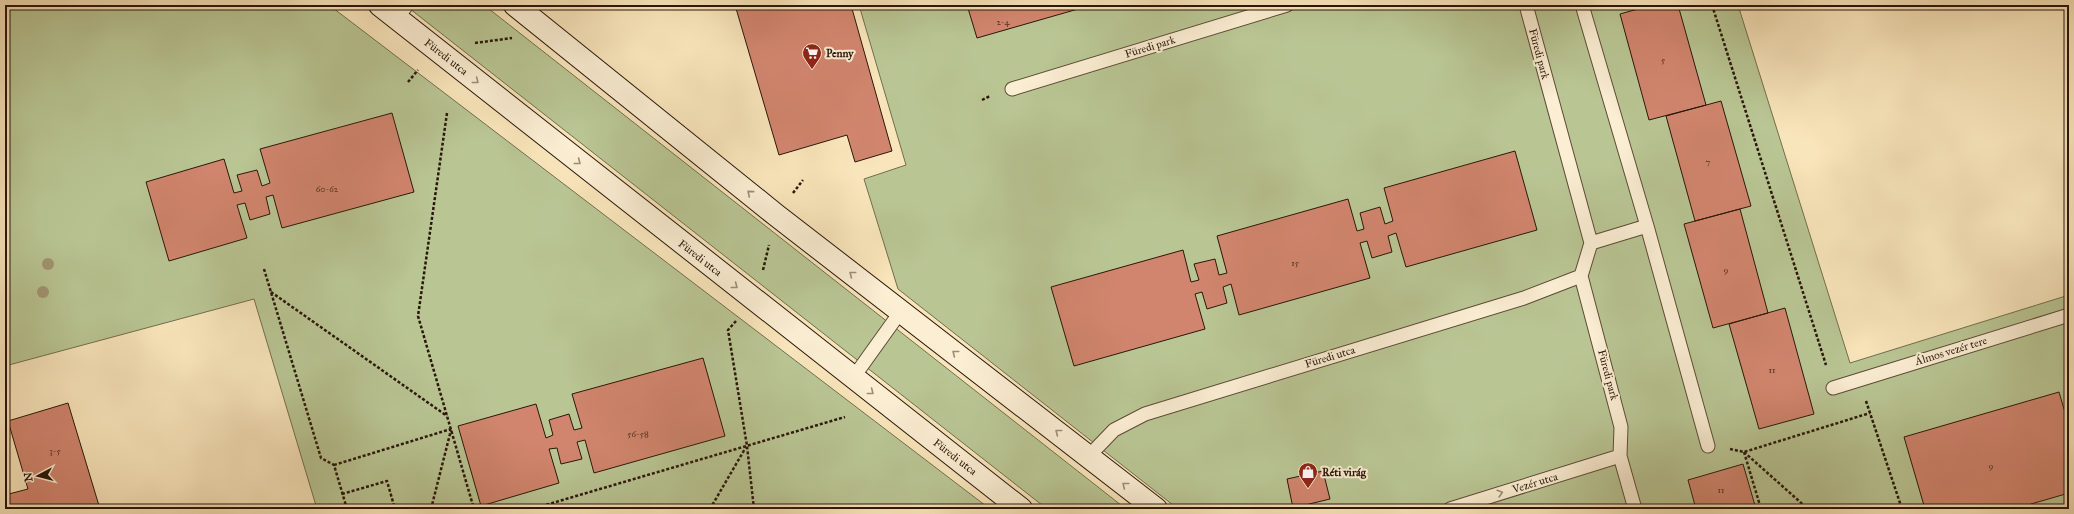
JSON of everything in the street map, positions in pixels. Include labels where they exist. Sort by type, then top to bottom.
[{"type":"main road","name":"Füredi utca","points":[[380,5],[402,12],[755,300],[1021,509]]},
{"type":"main road","points":[[515,5],[776,215],[1156,509]]},
{"type":"lane","name":"Füredi park","points":[[1012,89],[1287,5]]},
{"type":"lane","name":"Füredi park","points":[[1526,5],[1591,243]]},
{"type":"lane","points":[[1582,5],[1647,226],[1708,446]]},
{"type":"lane","points":[[1581,276],[1591,243],[1647,226]]},
{"type":"lane","name":"Füredi park","points":[[1581,276],[1622,427],[1620,456],[1635,509]]},
{"type":"lane","name":"Füredi utca","points":[[1089,456],[1114,430],[1145,414],[1524,298],[1581,276]]},
{"type":"lane","points":[[853,378],[901,311]]},
{"type":"lane","name":"Álmos vezér tere","points":[[1833,388],[2069,315]]},
{"type":"lane","name":"Vezér utca","points":[[1450,509],[1620,456]]},
{"type":"path","points":[[1712,5],[1833,388]]},
{"type":"path","points":[[447,114],[418,316],[474,509]]},
{"type":"path","points":[[754,509],[747,446],[728,330],[755,300],[776,215],[803,180]]},
{"type":"path","points":[[264,269],[321,458],[334,465],[451,429]]},
{"type":"path","points":[[271,292],[447,417]]},
{"type":"path","points":[[1859,380],[1902,509]]},
{"type":"path","points":[[1744,452],[1870,413]]},
{"type":"path","points":[[532,509],[845,417]]},
{"type":"path","points":[[431,509],[451,429]]},
{"type":"path","points":[[710,509],[747,446]]},
{"type":"path","points":[[1744,452],[1761,509]]},
{"type":"path","points":[[1744,452],[1808,509]]},
{"type":"path","points":[[334,465],[347,509]]},
{"type":"path","points":[[342,494],[387,481],[395,509]]},
{"type":"green space","points":[[5,5],[329,5],[990,509],[317,509],[254,299],[5,366]]},
{"type":"green space","points":[[405,5],[484,5],[1126,509],[1047,509]]},
{"type":"green space","points":[[859,5],[1738,5],[1850,363],[2069,295],[2069,509],[1178,509],[898,289],[864,179],[906,165]]},
{"type":"building","name":"Penny","points":[[735,5],[851,5],[892,151],[855,162],[847,135],[779,155]]},
{"type":"building","points":[[967,5],[1092,5],[977,38]]},
{"type":"building","points":[[1632,5],[1652,5],[1634,10]]},
{"type":"building","points":[[1652,5],[1678,5],[1706,105],[1649,120],[1620,14]]},
{"type":"building","points":[[1721,101],[1751,206],[1695,221],[1666,116]]},
{"type":"building","points":[[392,113],[414,192],[282,228],[273,195],[266,197],[270,214],[250,220],[245,203],[237,205],[247,238],[169,261],[146,182],[224,159],[234,193],[242,191],[237,175],[257,170],[262,186],[270,183],[260,149]]},
{"type":"building","points":[[1515,151],[1537,230],[1406,267],[1396,233],[1388,236],[1392,252],[1372,258],[1367,241],[1360,243],[1370,278],[1239,315],[1231,284],[1223,287],[1227,303],[1207,309],[1202,292],[1195,294],[1205,329],[1074,366],[1051,287],[1183,250],[1191,282],[1199,280],[1194,264],[1215,259],[1219,275],[1227,273],[1217,236],[1348,199],[1357,231],[1364,229],[1360,213],[1380,207],[1385,224],[1393,221],[1384,188]]},
{"type":"building","points":[[1740,209],[1768,313],[1713,328],[1684,224]]},
{"type":"building","points":[[1785,308],[1814,414],[1759,429],[1729,324]]},
{"type":"building","points":[[703,358],[725,436],[594,473],[585,440],[577,442],[582,459],[561,464],[557,448],[549,449],[559,483],[481,506],[458,426],[536,404],[546,438],[553,435],[549,420],[569,414],[574,430],[582,428],[572,394]]},
{"type":"building","points":[[2059,392],[2069,426],[2069,493],[2014,509],[1925,509],[1904,437]]},
{"type":"building","points":[[68,403],[100,509],[5,509],[5,495],[28,489],[8,421]]},
{"type":"building","points":[[1743,464],[1756,509],[1696,509],[1688,480]]},
{"type":"building","name":"Réti virág","points":[[1323,471],[1330,499],[1293,508],[1287,479]]},
{"type":"place","name":"Penny","points":[[812,70]]},
{"type":"place","name":"Réti virág","points":[[1308,489]]}]
